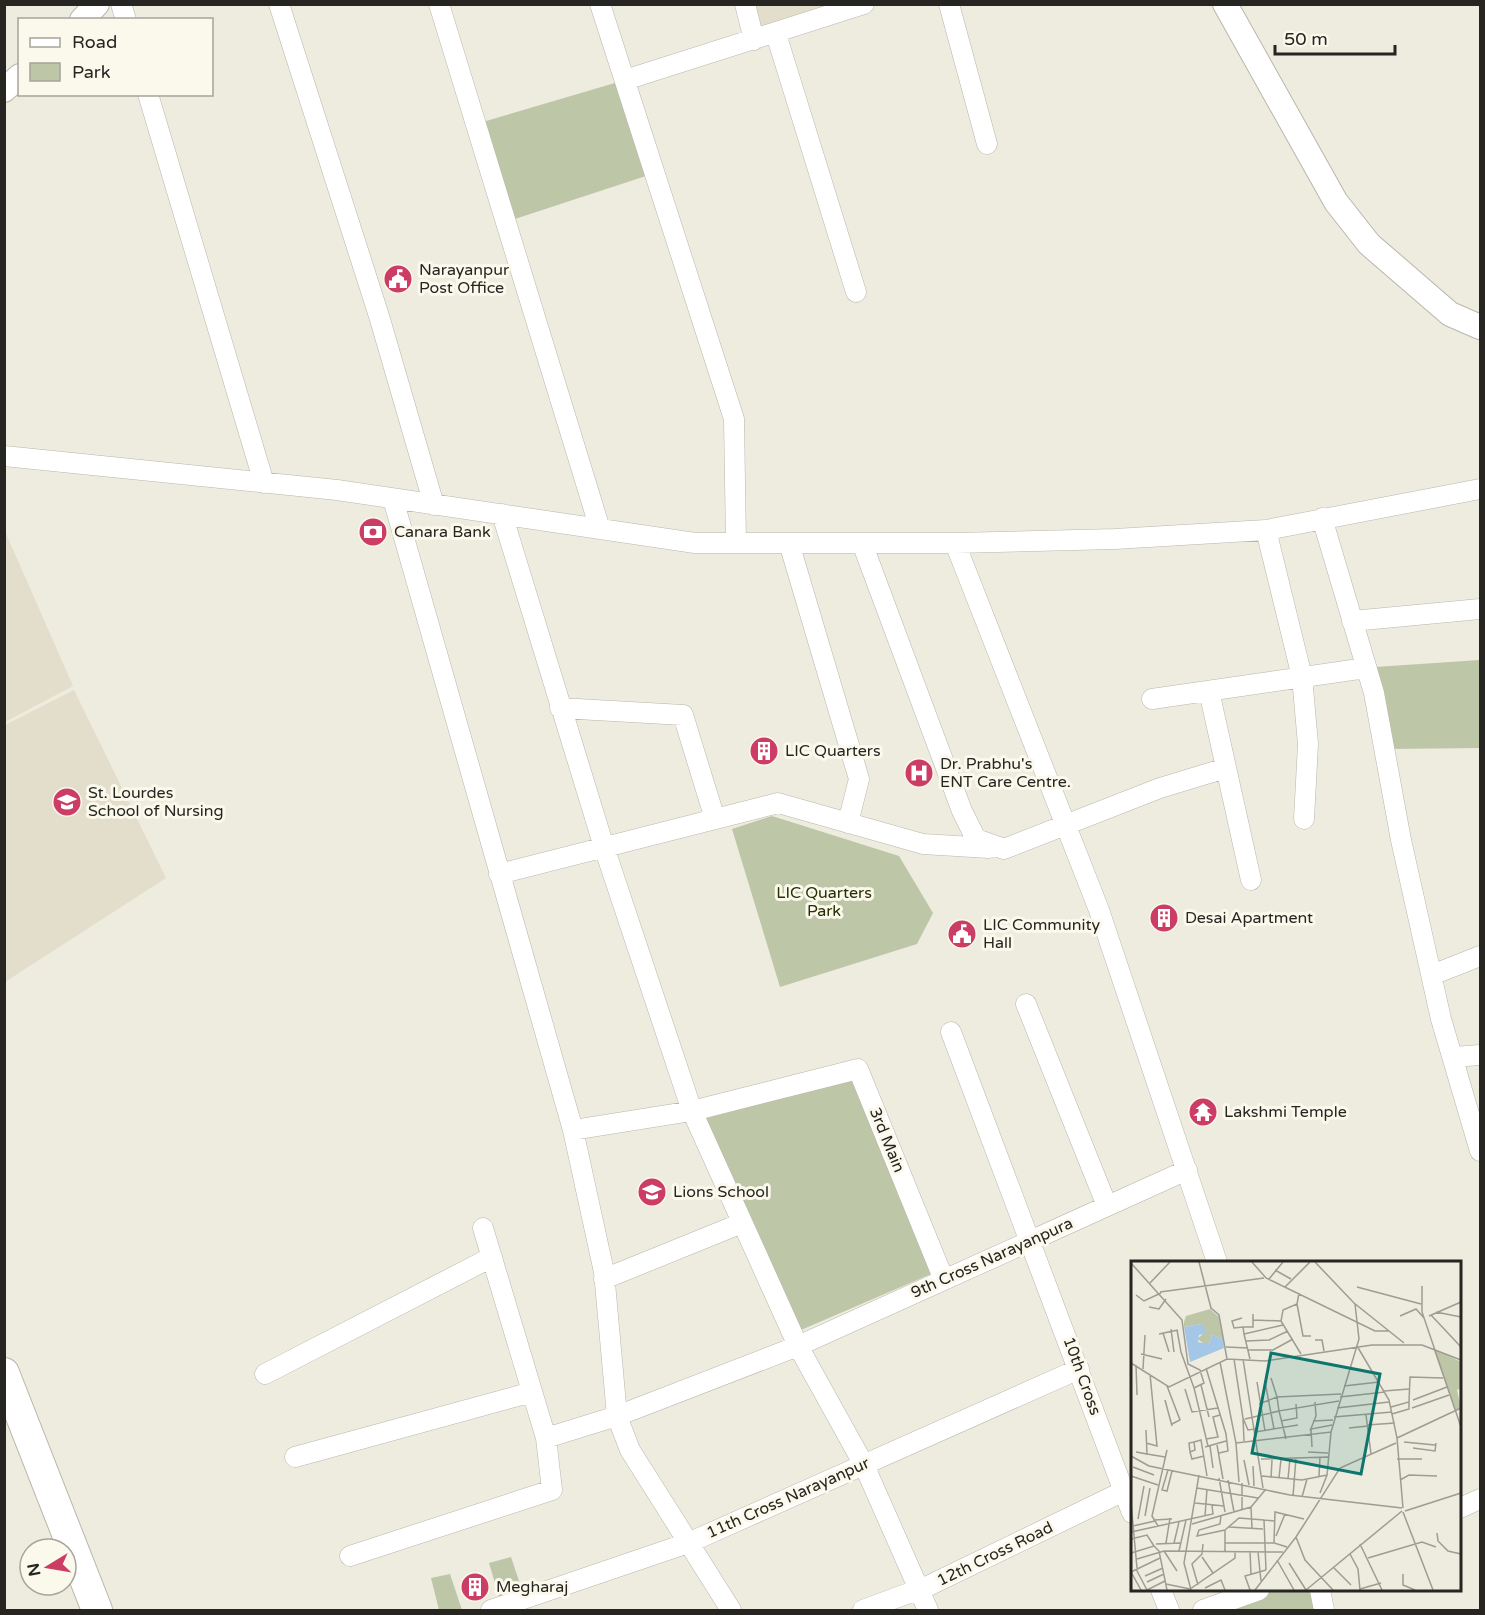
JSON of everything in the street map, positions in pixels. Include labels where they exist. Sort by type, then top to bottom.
[{"type":"main road","points":[[4,1373],[97,1611]]},
{"type":"street","points":[[84,18],[96,4]]},
{"type":"street","points":[[279,4],[379,316],[434,505]]},
{"type":"street","points":[[439,4],[600,529]]},
{"type":"street","points":[[600,4],[734,419],[735,543]]},
{"type":"street","points":[[745,4],[754,40]]},
{"type":"street","points":[[625,80],[776,34],[864,4]]},
{"type":"street","points":[[950,4],[987,144]]},
{"type":"street","points":[[1225,4],[1336,202],[1369,244],[1450,314],[1480,327]]},
{"type":"street","points":[[776,34],[856,292]]},
{"type":"street","points":[[4,90],[18,78]]},
{"type":"street","points":[[149,96],[264,483]]},
{"type":"street","points":[[4,456],[393,499],[694,543],[955,543],[1115,539],[1266,530],[1480,489]]},
{"type":"street","points":[[393,499],[573,1130],[604,1279],[618,1416],[630,1450],[731,1611]]},
{"type":"street","points":[[502,514],[604,847],[692,1111],[798,1346],[864,1465],[928,1611]]},
{"type":"street","points":[[1322,518],[1374,693],[1401,840],[1432,975],[1480,1151]]},
{"type":"street","points":[[1266,530],[1302,677],[1308,744],[1304,819]]},
{"type":"street","points":[[789,543],[859,779],[848,823]]},
{"type":"street","points":[[862,543],[962,811],[976,840],[1004,849]]},
{"type":"street","points":[[955,543],[1099,910],[1216,1261]]},
{"type":"street","points":[[1352,621],[1480,609]]},
{"type":"street","points":[[1152,699],[1366,668]]},
{"type":"street","points":[[1209,691],[1251,880]]},
{"type":"street","points":[[560,708],[683,715],[716,819]]},
{"type":"street","points":[[499,874],[778,803],[923,844],[1004,849],[1160,788],[1226,768]]},
{"type":"street","points":[[1432,975],[1480,956]]},
{"type":"street","points":[[1026,1004],[1107,1206]]},
{"type":"street","name":"10th Cross","points":[[951,1032],[1131,1510]]},
{"type":"street","points":[[1453,1057],[1480,1055]]},
{"type":"street","name":"3rd Main","points":[[692,1111],[787,1089],[858,1069],[944,1280]]},
{"type":"street","points":[[573,1130],[692,1111]]},
{"type":"street","name":"9th Cross Narayanpura","points":[[546,1438],[618,1416],[798,1346],[1187,1170]]},
{"type":"street","points":[[604,1279],[742,1223]]},
{"type":"street","points":[[350,1556],[552,1490],[546,1438],[483,1228]]},
{"type":"street","points":[[265,1374],[492,1257]]},
{"type":"street","name":"11th Cross Narayanpur","points":[[491,1611],[687,1543],[1079,1370]]},
{"type":"street","points":[[295,1457],[532,1392]]},
{"type":"street","name":"12th Cross Road","points":[[863,1611],[920,1590],[1124,1491]]},
{"type":"street","points":[[1461,1508],[1480,1499]]},
{"type":"street","points":[[1161,1591],[1169,1611]]},
{"type":"street","points":[[1203,1611],[1256,1591]]},
{"type":"street","points":[[1320,1591],[1324,1611]]},
{"type":"shaded area","points":[[745,5],[864,5],[754,40]]},
{"type":"shaded area","points":[[4,529],[73,686],[5,722],[4,722]]},
{"type":"shaded area","name":"St. Lourdes School of Nursing","points":[[74,690],[166,878],[5,982],[5,725]]},
{"type":"green space","points":[[625,80],[655,173],[506,222],[476,124]]},
{"type":"green space","points":[[1480,660],[1480,748],[1389,749],[1375,667]]},
{"type":"green space","name":"LIC Quarters Park","points":[[772,816],[899,856],[933,913],[917,944],[780,987],[732,829]]},
{"type":"green space","points":[[852,1080],[931,1274],[801,1330],[703,1119]]},
{"type":"green space","points":[[511,1557],[523,1593],[500,1600],[489,1563]]},
{"type":"green space","points":[[450,1574],[462,1610],[439,1610],[431,1578]]},
{"type":"green space","points":[[1256,1591],[1320,1591],[1324,1610],[1203,1610]]},
{"type":"place","name":"Narayanpur Post Office","points":[[398,279]]},
{"type":"place","name":"Canara Bank","points":[[373,532]]},
{"type":"place","name":"LIC Quarters","points":[[764,751]]},
{"type":"place","name":"Dr. Prabhu's ENT Care Centre.","points":[[919,773]]},
{"type":"place","name":"St. Lourdes School of Nursing","points":[[67,802]]},
{"type":"place","name":"Desai Apartment","points":[[1164,918]]},
{"type":"place","name":"LIC Community Hall","points":[[962,934]]},
{"type":"place","name":"Lakshmi Temple","points":[[1203,1112]]},
{"type":"place","name":"Lions School","points":[[652,1192]]},
{"type":"place","name":"Megharaj","points":[[475,1587]]}]
